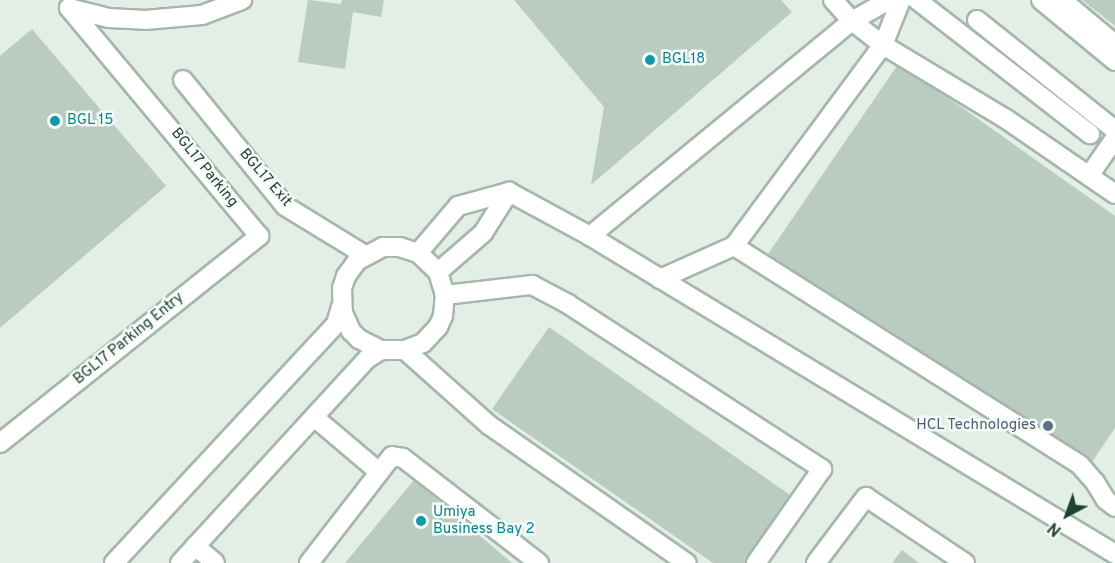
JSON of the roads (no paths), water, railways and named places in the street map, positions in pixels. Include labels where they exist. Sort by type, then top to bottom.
[{"type":"street","points":[[52,0],[69,8],[109,18],[145,20],[202,15],[242,0]]},
{"type":"street","points":[[833,0],[852,21],[883,45],[1006,118],[1115,194]]},
{"type":"street","points":[[590,236],[852,21],[889,0]]},
{"type":"street","points":[[660,279],[734,246],[883,45],[902,0]]},
{"type":"street","points":[[917,0],[1090,134]]},
{"type":"street","points":[[1041,0],[1115,61]]},
{"type":"street","points":[[1062,0],[1115,44]]},
{"type":"street","name":"BGL17 Parking","points":[[69,8],[259,236]]},
{"type":"street","points":[[977,20],[1115,130]]},
{"type":"street","name":"BGL17 Exit","points":[[183,80],[285,206],[365,255]]},
{"type":"street","points":[[1089,176],[1115,138]]},
{"type":"street","points":[[438,272],[483,233],[509,192]]},
{"type":"street","points":[[418,253],[458,206],[509,192],[590,236],[1115,554]]},
{"type":"street","name":"BGL17 Parking Entry","points":[[0,443],[259,236]]},
{"type":"street","points":[[734,246],[1080,465],[1095,482],[1106,500],[1115,507]]},
{"type":"street","points":[[114,563],[336,324],[346,276],[365,255],[391,247],[418,253],[438,272],[446,295],[445,307],[438,327],[423,343],[405,350],[381,350],[369,346],[351,331],[341,307]]},
{"type":"street","points":[[446,295],[532,285],[568,304],[822,469],[756,563]]},
{"type":"street","points":[[180,563],[368,358],[381,350]]},
{"type":"street","points":[[405,350],[489,425],[687,563]]},
{"type":"street","points":[[314,417],[379,472]]},
{"type":"street","points":[[309,563],[392,456],[403,458],[539,563]]},
{"type":"street","points":[[816,563],[866,497],[965,563]]},
{"type":"street","points":[[195,546],[215,563]]},
{"type":"place","name":"BGL18","points":[[650,60]]},
{"type":"place","name":"BGL 15","points":[[55,121]]},
{"type":"place","name":"HCL Technologies","points":[[1048,426]]},
{"type":"place","name":"Umiya Business Bay 2","points":[[421,521]]}]
